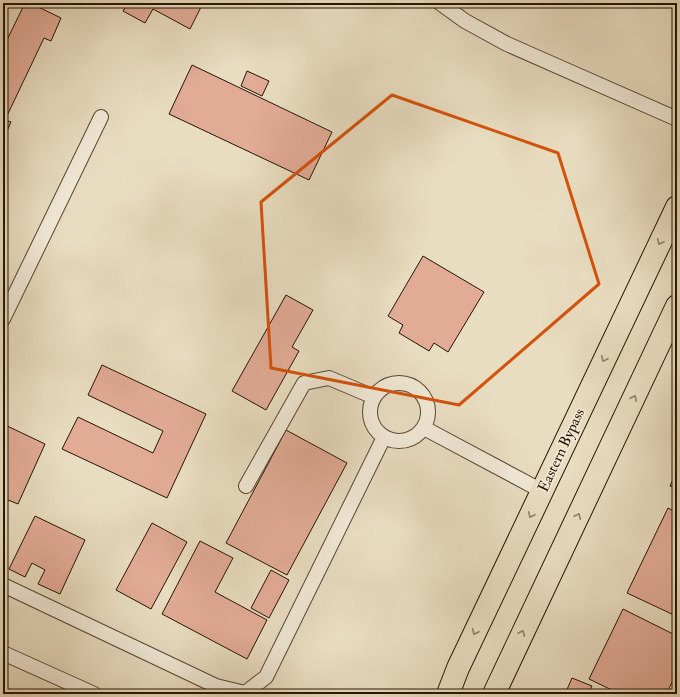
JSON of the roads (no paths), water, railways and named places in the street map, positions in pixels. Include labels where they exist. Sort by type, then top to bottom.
[{"type":"highway","name":"Eastern Bypass","points":[[448,694],[458,668],[677,207]]},
{"type":"highway","points":[[494,694],[677,306]]},
{"type":"lane","points":[[440,3],[465,21],[507,44],[677,119]]},
{"type":"lane","points":[[3,319],[101,117]]},
{"type":"lane","points":[[246,486],[304,383],[329,378],[374,397]]},
{"type":"lane","points":[[400,383],[415,387],[425,399],[429,414],[424,428],[413,439],[398,442],[384,438],[373,426],[370,411],[374,397],[385,386],[400,383]]},
{"type":"lane","points":[[424,428],[542,491]]},
{"type":"lane","points":[[3,585],[216,686],[245,693],[266,677],[384,438]]},
{"type":"lane","points":[[3,653],[94,694]]}]
